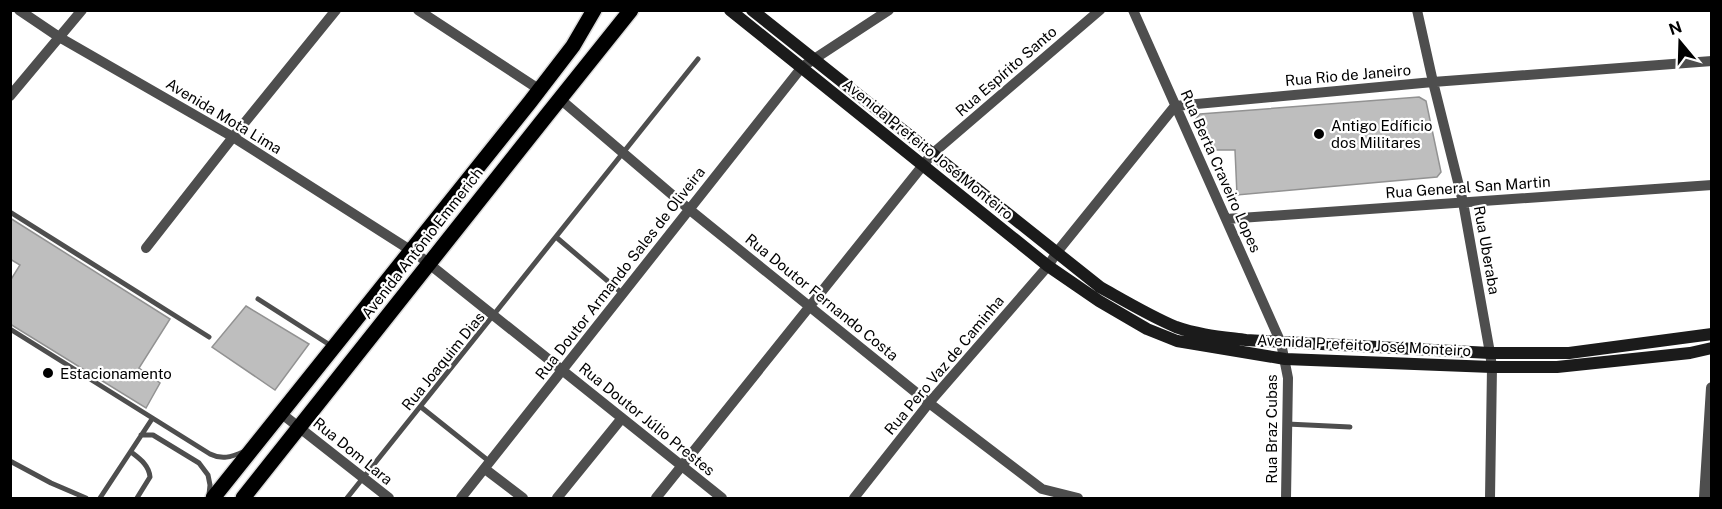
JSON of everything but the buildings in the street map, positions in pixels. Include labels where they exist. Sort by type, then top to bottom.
[{"type":"main road","name":"Avenida Antônio Emmerich","points":[[211,498],[282,414],[540,90],[573,46],[594,10]]},
{"type":"main road","name":"Avenida Antônio Emmerich","points":[[243,498],[631,10]]},
{"type":"main road","name":"Avenida Prefeito José Monteiro","points":[[730,10],[802,67],[1057,252],[1100,287],[1178,328],[1246,340],[1281,343],[1490,353],[1569,353],[1712,334]]},
{"type":"main road","name":"Avenida Prefeito José Monteiro","points":[[752,10],[813,59],[1048,266],[1099,301],[1147,329],[1177,341],[1285,359],[1492,367],[1557,367],[1678,354],[1712,348]]},
{"type":"street","name":"Avenida Mota Lima","points":[[19,10],[59,37],[233,137],[411,250]]},
{"type":"street","points":[[10,96],[82,10]]},
{"type":"street","points":[[146,248],[336,10]]},
{"type":"street","points":[[418,10],[540,90]]},
{"type":"street","name":"Rua Doutor Armando Sales de Oliveira","points":[[461,498],[802,67],[889,10]]},
{"type":"street","name":"Rua Espírito Santo","points":[[656,498],[928,160],[1100,10]]},
{"type":"street","name":"Rua Berta Craveiro Lopes","points":[[1133,10],[1281,343],[1285,359]]},
{"type":"street","name":"Rua Uberaba","points":[[1418,10],[1433,82],[1463,202],[1490,353],[1492,367],[1490,498]]},
{"type":"street","name":"Rua Rio de Janeiro","points":[[1175,106],[1433,82],[1712,62]]},
{"type":"street","name":"Rua Doutor Fernando Costa","points":[[560,99],[690,210],[1039,494],[1078,498]]},
{"type":"street","points":[[1057,252],[1175,106]]},
{"type":"street","name":"Rua General San Martin","points":[[1226,219],[1712,185]]},
{"type":"street","name":"Rua Doutor Júlio Prestes","points":[[411,250],[722,498]]},
{"type":"street","name":"Rua Pero Vaz de Caminha","points":[[854,498],[929,403],[1048,266],[1057,252]]},
{"type":"street","name":"Rua Braz Cubas","points":[[1285,359],[1288,378],[1286,498]]},
{"type":"street","points":[[1705,498],[1712,388]]},
{"type":"street","name":"Rua Dom Lara","points":[[282,414],[389,498]]},
{"type":"street","points":[[557,498],[621,418]]},
{"type":"street","points":[[487,465],[523,498]]},
{"type":"lane","name":"Rua Joaquim Dias","points":[[347,498],[698,59]]},
{"type":"lane","points":[[10,212],[209,337]]},
{"type":"lane","points":[[556,237],[622,294]]},
{"type":"lane","points":[[258,298],[334,348]]},
{"type":"lane","points":[[10,329],[217,458],[234,456],[253,449]]},
{"type":"lane","points":[[421,407],[487,465]]},
{"type":"lane","points":[[100,498],[152,419]]},
{"type":"lane","points":[[1287,424],[1350,426]]},
{"type":"lane","points":[[141,435],[153,435],[199,463],[208,476],[211,498]]},
{"type":"lane","points":[[131,452],[150,470],[150,477],[137,498]]},
{"type":"lane","points":[[10,461],[51,483],[86,498]]},
{"type":"place","name":"Antigo Edíficio dos Militares","points":[[1319,134]]},
{"type":"place","name":"Estacionamento","points":[[48,373]]}]
